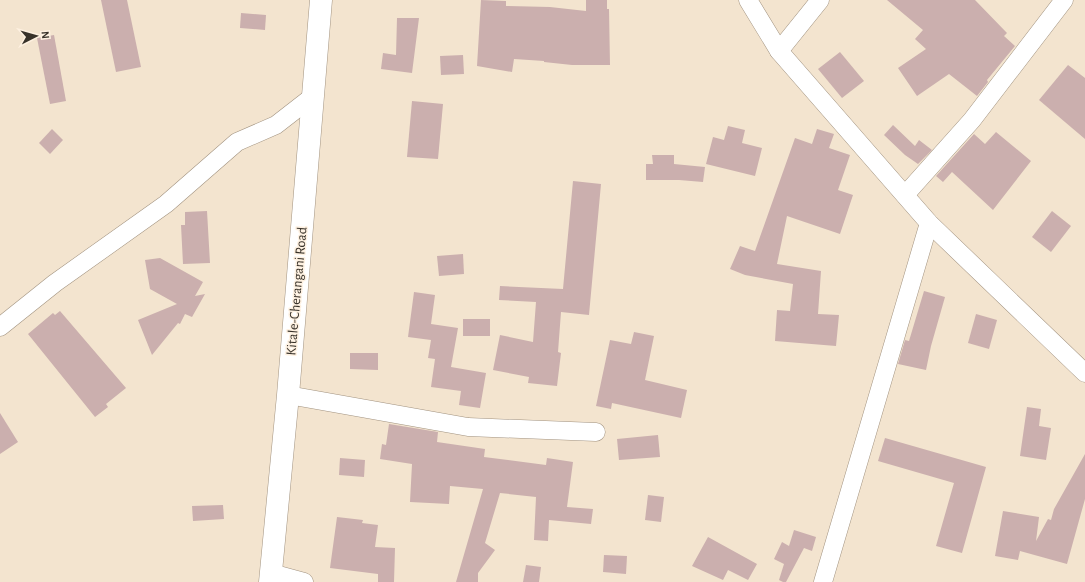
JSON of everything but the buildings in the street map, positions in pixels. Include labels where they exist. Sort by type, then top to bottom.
[{"type":"main road","name":"Kitale-Cherangani Road","points":[[270,578],[288,395],[321,0]]},
{"type":"street","points":[[748,0],[779,51],[929,223],[1085,373]]},
{"type":"street","points":[[779,51],[820,0]]},
{"type":"street","points":[[905,195],[972,120],[1064,0]]},
{"type":"street","points":[[0,326],[55,283],[166,204],[237,142],[276,125],[312,97]]},
{"type":"street","points":[[823,582],[929,223]]},
{"type":"street","points":[[288,395],[468,427],[596,432]]},
{"type":"street","points":[[270,578],[304,582]]}]
